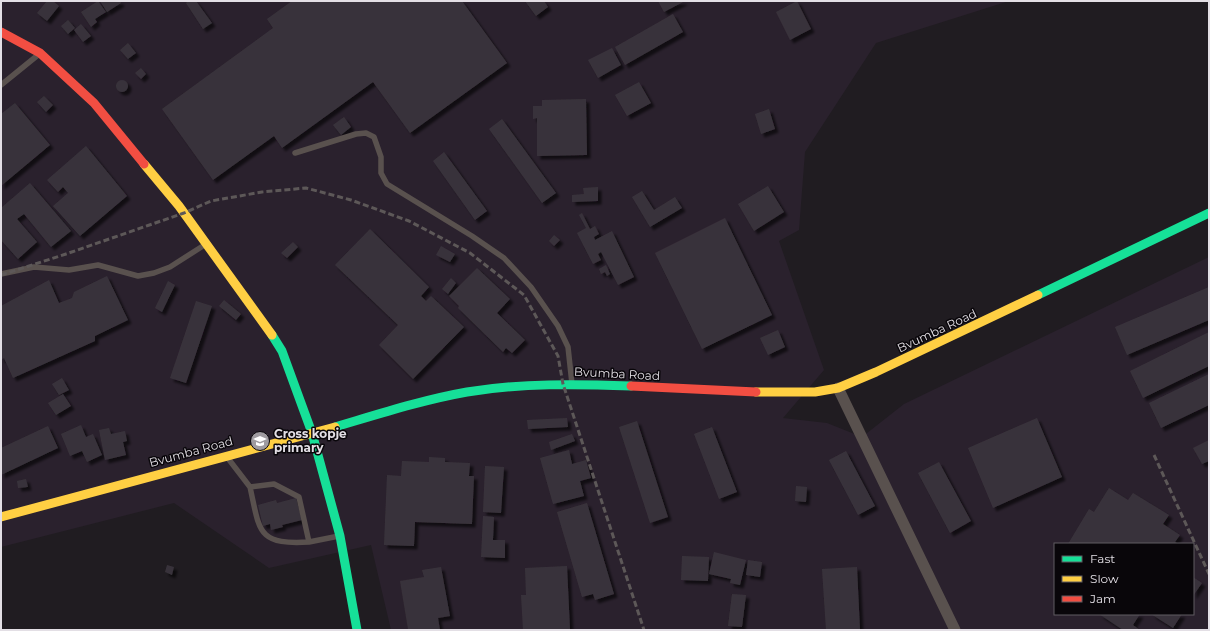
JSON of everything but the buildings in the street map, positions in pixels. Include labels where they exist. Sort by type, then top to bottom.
[{"type":"street","points":[[1,32],[40,54],[94,103],[179,206],[268,327],[282,352],[312,433],[340,536],[357,630]]},
{"type":"street","name":"Bvumba Road","points":[[1,517],[312,433],[417,402],[489,389],[572,384],[782,393],[815,392],[838,388],[928,349],[1209,213]]},
{"type":"street","points":[[838,388],[955,630]]},
{"type":"lane","points":[[1,85],[40,54]]},
{"type":"lane","points":[[295,153],[356,134],[366,133],[374,138],[380,157],[381,173],[387,184],[472,236],[504,258],[531,287],[558,326],[568,348],[572,384]]},
{"type":"lane","points":[[1,274],[34,267],[69,270],[98,265],[138,276],[154,273],[170,267],[207,244]]},
{"type":"lane","points":[[226,455],[250,488],[259,528],[268,537],[285,544],[309,542],[340,536]]},
{"type":"lane","points":[[250,488],[274,484],[299,497],[309,542]]},
{"type":"shaded area","points":[[1,1],[1009,1],[876,43],[805,152],[799,230],[779,241],[824,370],[783,418],[827,423],[862,437],[904,404],[1209,257],[1209,630],[391,630],[371,545],[269,568],[174,503],[1,547]]},
{"type":"railway","points":[[1,275],[184,213],[211,201],[262,192],[306,188],[351,200],[409,221],[470,253],[524,295],[558,356],[563,384],[644,630]]},
{"type":"railway","points":[[1154,455],[1209,574]]},
{"type":"traffic: fast","points":[[1038,295],[1209,213]]},
{"type":"traffic: fast","points":[[272,335],[282,351],[312,433],[340,536],[357,630]]},
{"type":"traffic: fast","points":[[335,427],[434,399],[487,389],[549,385],[631,386]]},
{"type":"traffic: slow","points":[[144,164],[179,206],[272,335]]},
{"type":"traffic: slow","points":[[756,392],[815,392],[838,388],[876,372],[1038,295]]},
{"type":"traffic: slow","points":[[1,517],[335,427]]},
{"type":"traffic: jam","points":[[1,32],[40,53],[94,103],[144,164]]},
{"type":"traffic: jam","points":[[631,386],[756,392]]},
{"type":"place","name":"Cross kopje primary","points":[[260,441]]}]
